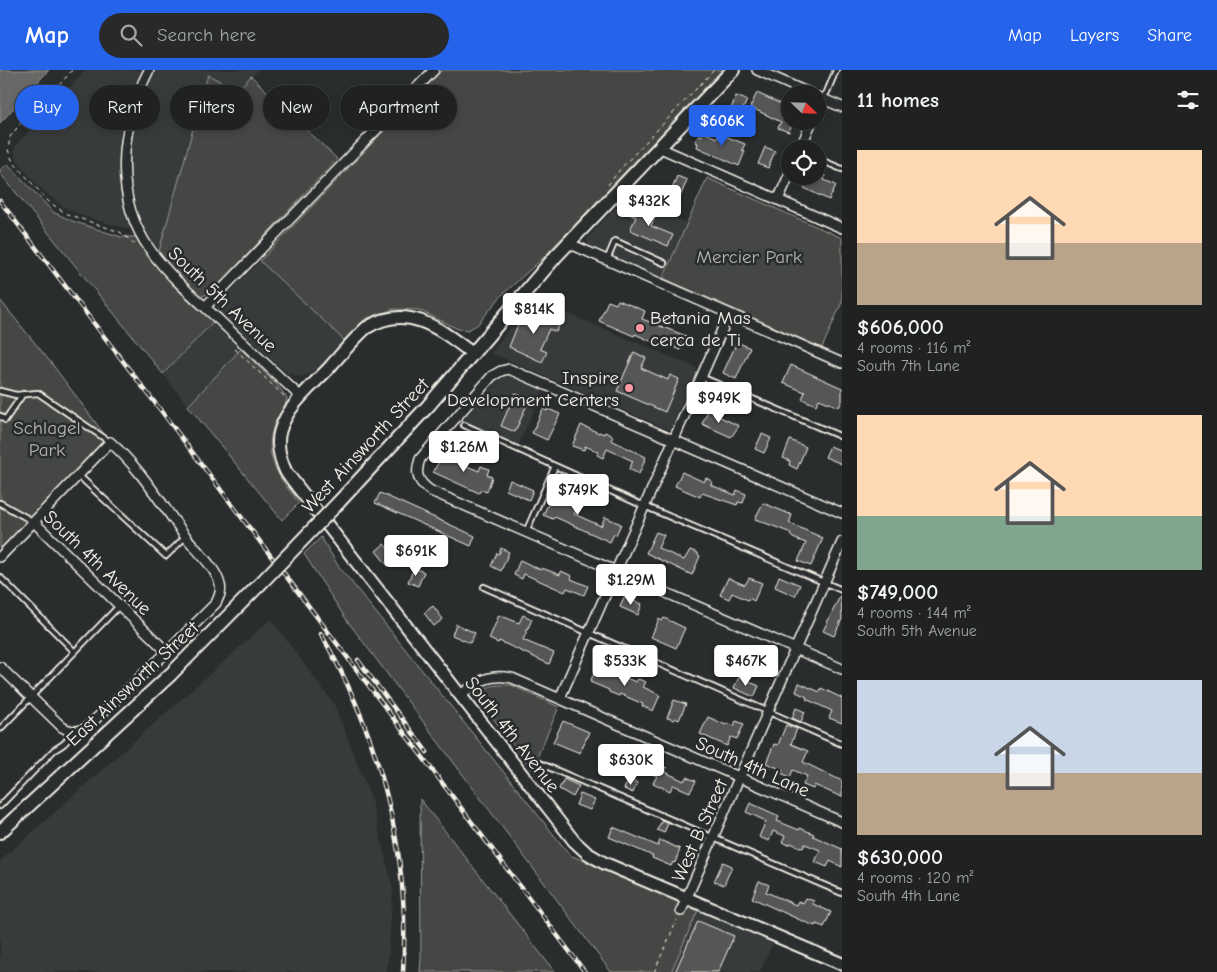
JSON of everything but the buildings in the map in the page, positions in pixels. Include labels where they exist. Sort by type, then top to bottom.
[{"type":"main road","name":"West Ainsworth Street","points":[[286,557],[390,449],[568,243],[733,70]]},
{"type":"main road","name":"East Ainsworth Street","points":[[0,832],[171,674],[286,557]]},
{"type":"street","name":"South 5th Avenue","points":[[149,70],[132,110],[126,138],[124,164],[127,193],[136,223],[150,249],[169,274],[205,307],[294,400]]},
{"type":"street","points":[[205,307],[434,70]]},
{"type":"street","points":[[757,70],[791,85]]},
{"type":"street","points":[[826,100],[842,107]]},
{"type":"street","points":[[658,147],[842,228]]},
{"type":"street","points":[[778,200],[784,185]]},
{"type":"street","points":[[568,243],[842,363]]},
{"type":"street","points":[[560,698],[729,314]]},
{"type":"street","name":"South 4th Avenue","points":[[473,354],[420,320],[403,318],[382,321],[370,326],[294,400],[279,433],[279,455],[286,472],[574,841],[587,853],[604,863],[686,899],[842,964]]},
{"type":"street","points":[[842,513],[509,369],[492,376],[420,458],[416,469],[418,480],[431,491],[842,669]]},
{"type":"street","points":[[0,557],[110,442],[135,466],[217,575],[221,586],[221,594],[216,603],[167,652],[85,728],[71,732],[62,727],[0,668]]},
{"type":"street","name":"South 4th Avenue","points":[[34,522],[167,652]]},
{"type":"street","name":"West B Street","points":[[681,911],[842,542]]},
{"type":"street","name":"South 4th Lane","points":[[460,695],[484,679],[498,676],[512,678],[842,822]]},
{"type":"lane","points":[[826,93],[836,70]]},
{"type":"lane","points":[[826,162],[842,169]]},
{"type":"lane","points":[[607,260],[616,241],[664,263]]},
{"type":"lane","points":[[701,377],[842,438]]},
{"type":"lane","points":[[0,391],[16,395],[38,393],[110,442]]},
{"type":"lane","points":[[0,416],[5,420],[21,400],[23,394]]},
{"type":"lane","points":[[464,425],[644,506],[842,590]]},
{"type":"lane","points":[[526,532],[555,466]]},
{"type":"lane","points":[[78,475],[166,556],[186,536]]},
{"type":"lane","name":"South 4th Avenue","points":[[0,503],[34,522]]},
{"type":"lane","points":[[0,577],[75,652]]},
{"type":"lane","points":[[484,587],[842,744]]},
{"type":"lane","points":[[0,729],[119,606]]},
{"type":"lane","points":[[0,806],[54,750],[69,740],[71,732]]},
{"type":"lane","points":[[538,763],[842,893]]},
{"type":"path","points":[[72,70],[57,88],[20,124],[10,137],[8,150],[13,162],[50,202],[67,214],[120,232],[140,249]]},
{"type":"path","points":[[605,188],[622,167],[714,70]]},
{"type":"path","points":[[232,346],[294,400]]},
{"type":"path","points":[[654,972],[681,911]]},
{"type":"shaded area","points":[[0,70],[49,70],[35,85],[15,85],[15,107],[0,123]]},
{"type":"shaded area","points":[[86,70],[144,70],[133,85],[89,85],[89,130],[121,130],[119,164],[122,198],[133,230],[85,217],[62,206],[38,186],[16,159],[14,150],[16,145],[30,130],[79,130],[79,85],[72,85]]},
{"type":"shaded area","points":[[155,70],[258,70],[243,85],[228,85],[208,75],[205,85],[170,85],[170,130],[193,130],[159,251],[145,231],[135,202],[129,169],[132,130],[160,130],[160,85],[148,85]]},
{"type":"shaded area","points":[[626,196],[687,223],[663,278],[590,246],[587,242],[588,237]]},
{"type":"shaded area","points":[[260,261],[344,340],[314,373],[300,377],[287,373],[216,312],[218,303]]},
{"type":"shaded area","points":[[531,298],[697,368],[670,430],[491,353]]},
{"type":"shaded area","points":[[213,322],[241,349],[188,406],[163,374]]},
{"type":"shaded area","points":[[509,376],[543,391],[517,448],[460,424],[500,378]]},
{"type":"shaded area","points":[[271,619],[334,704],[370,795],[393,889],[387,972],[0,972],[0,861]]},
{"type":"shaded area","points":[[698,910],[773,943],[760,972],[671,972]]},
{"type":"green space","points":[[442,70],[722,70],[544,257],[502,295],[477,325],[468,330],[458,329],[419,310],[394,309],[365,319],[344,340],[260,261],[385,130],[457,130],[457,85],[428,85]]},
{"type":"green space","points":[[208,75],[228,85],[205,85]]},
{"type":"green space","points":[[251,76],[263,88],[263,130],[307,130],[337,159],[212,292],[200,297],[172,269],[159,251],[193,130],[253,130],[253,85],[243,85]]},
{"type":"green space","points":[[8,164],[53,212],[72,221],[121,237],[137,237],[150,259],[161,272],[213,322],[163,374],[0,173],[0,170]]},
{"type":"green space","name":"Mercier Park","points":[[707,178],[842,238],[842,302],[822,348],[663,278]]},
{"type":"green space","name":"Schlagel Park","points":[[0,300],[52,364],[110,442],[0,557]]},
{"type":"green space","points":[[241,349],[278,386],[287,398],[274,426],[270,448],[275,468],[299,503],[282,520],[188,406]]},
{"type":"green space","points":[[321,537],[337,564],[570,855],[698,910],[671,972],[611,972],[346,619],[304,554]]},
{"type":"green space","points":[[496,685],[511,685],[559,707],[532,769],[475,695],[485,688]]},
{"type":"green space","points":[[420,799],[555,972],[420,972]]},
{"type":"railway","points":[[0,201],[162,412],[585,972]]},
{"type":"railway","points":[[321,634],[342,673],[360,713],[387,797],[396,840],[402,884],[403,972]]},
{"type":"railway","points":[[358,660],[427,752]]},
{"type":"place","name":"Betania Mas cerca de Ti","points":[[640,328]]},
{"type":"place","name":"Inspire Development Centers","points":[[629,388]]}]
